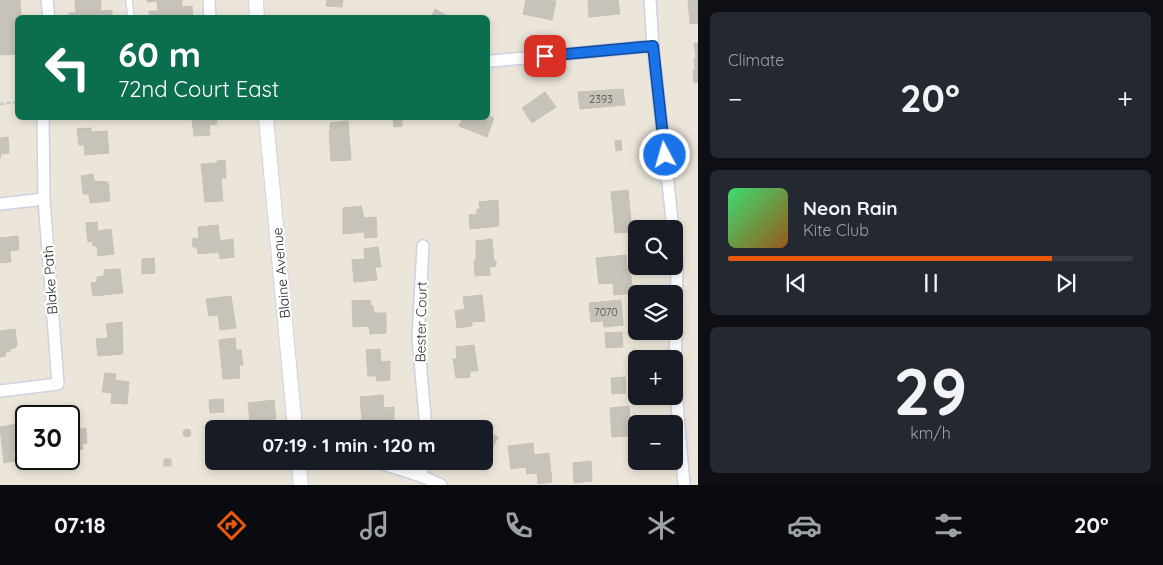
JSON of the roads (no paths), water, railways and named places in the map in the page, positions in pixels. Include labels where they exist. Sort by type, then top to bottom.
[{"type":"street","points":[[46,0],[48,15]]},
{"type":"street","points":[[209,0],[210,15]]},
{"type":"street","points":[[256,0],[257,15]]},
{"type":"street","points":[[650,0],[653,46],[673,220]]},
{"type":"street","points":[[492,62],[653,46]]},
{"type":"street","name":"Blake Path","points":[[0,391],[58,384],[44,199],[43,120]]},
{"type":"street","name":"Blaine Avenue","points":[[266,120],[294,420]]},
{"type":"street","points":[[0,204],[44,199]]},
{"type":"street","name":"Bester Court","points":[[423,246],[418,337],[425,420]]},
{"type":"street","points":[[678,275],[675,379],[684,485]]},
{"type":"street","points":[[299,470],[300,485]]},
{"type":"street","points":[[402,470],[441,485]]},
{"type":"street","points":[[421,476],[422,470]]},
{"type":"lane","points":[[129,0],[131,15]]}]
